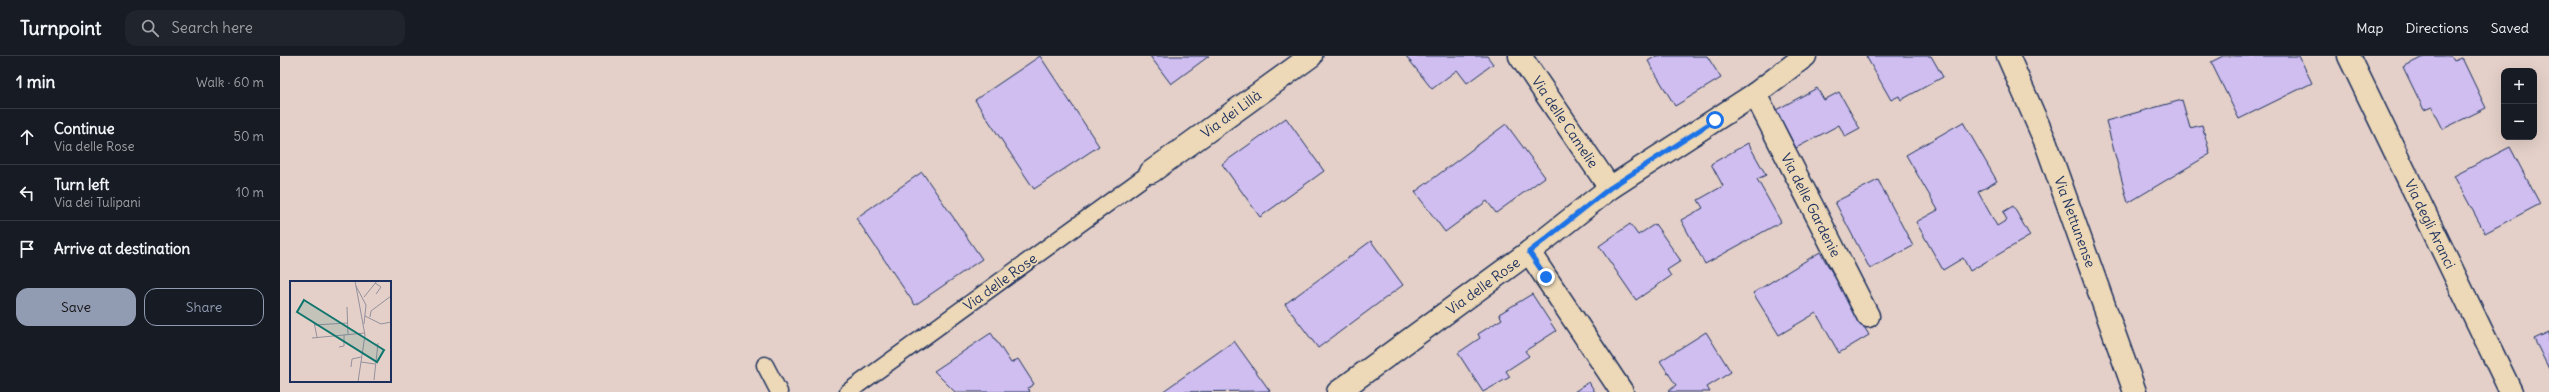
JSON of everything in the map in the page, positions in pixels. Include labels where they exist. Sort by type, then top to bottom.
[{"type":"street","name":"Via dei Lillà","points":[[1151,172],[1311,56]]},
{"type":"street","name":"Via delle Camelie","points":[[1520,56],[1610,188]]},
{"type":"street","name":"Via delle Rose","points":[[1338,392],[1529,252],[1610,188],[1755,94],[1805,56]]},
{"type":"street","name":"Via Nettunense","points":[[2008,56],[2046,143],[2135,392]]},
{"type":"street","name":"Via degli Aranci","points":[[2349,56],[2511,392]]},
{"type":"street","name":"Via delle Gardenie","points":[[1755,94],[1868,316]]},
{"type":"street","points":[[1529,252],[1622,392]]},
{"type":"lane","name":"Via delle Rose","points":[[848,392],[1151,172]]},
{"type":"lane","points":[[765,365],[779,392]]},
{"type":"building","points":[[1040,56],[1099,146],[1034,189],[975,100]]},
{"type":"building","points":[[1150,56],[1209,56],[1171,84]]},
{"type":"building","points":[[1406,56],[1487,56],[1493,64],[1467,83],[1457,70],[1432,89]]},
{"type":"building","points":[[1656,56],[1707,56],[1721,78],[1675,106],[1648,61]]},
{"type":"building","points":[[1866,56],[1931,56],[1943,77],[1901,100],[1899,96],[1891,100]]},
{"type":"building","points":[[2223,56],[2299,56],[2312,83],[2239,119],[2211,62]]},
{"type":"building","points":[[2425,56],[2451,56],[2454,61],[2462,58],[2486,108],[2443,129],[2432,107],[2424,110],[2403,67]]},
{"type":"building","points":[[1817,88],[1824,100],[1839,92],[1860,129],[1845,137],[1839,125],[1796,148],[1776,110]]},
{"type":"building","points":[[2182,100],[2190,128],[2202,125],[2210,154],[2128,203],[2106,121]]},
{"type":"building","points":[[1286,118],[1324,171],[1260,217],[1222,164]]},
{"type":"building","points":[[1963,122],[1997,181],[1978,192],[1997,226],[2007,220],[2003,212],[2013,206],[2030,236],[1970,271],[1963,258],[1943,270],[1916,222],[1938,210],[1906,155]]},
{"type":"building","points":[[1506,124],[1545,177],[1496,213],[1487,201],[1445,232],[1415,192]]},
{"type":"building","points":[[1748,143],[1766,175],[1757,179],[1781,222],[1705,264],[1681,220],[1703,208],[1698,200],[1723,186],[1711,164]]},
{"type":"building","points":[[2510,147],[2540,204],[2485,233],[2454,176]]},
{"type":"building","points":[[922,172],[982,259],[915,305],[856,218]]},
{"type":"building","points":[[1878,180],[1913,246],[1870,269],[1835,202]]},
{"type":"building","points":[[1630,224],[1638,235],[1655,224],[1681,261],[1667,270],[1671,276],[1636,300],[1599,246]]},
{"type":"building","points":[[1371,241],[1403,285],[1318,348],[1285,304]]},
{"type":"building","points":[[1820,252],[1869,335],[1839,353],[1816,313],[1779,335],[1753,293]]},
{"type":"building","points":[[1532,294],[1556,331],[1525,351],[1529,356],[1506,371],[1510,377],[1483,392],[1458,353],[1480,338],[1478,334],[1502,319],[1499,314]]},
{"type":"building","points":[[1706,332],[1731,372],[1707,387],[1710,392],[1668,392],[1676,385],[1660,361]]},
{"type":"building","points":[[2549,332],[2549,369],[2534,339]]},
{"type":"building","points":[[991,333],[1011,363],[1018,359],[1034,384],[1028,388],[1030,392],[955,392],[934,371]]},
{"type":"building","points":[[1234,341],[1270,391],[1162,392]]},
{"type":"building","points":[[1589,382],[1595,392],[1574,392]]},
{"type":"route","points":[[1546,277],[1529,252],[1610,188],[1715,120]]}]
